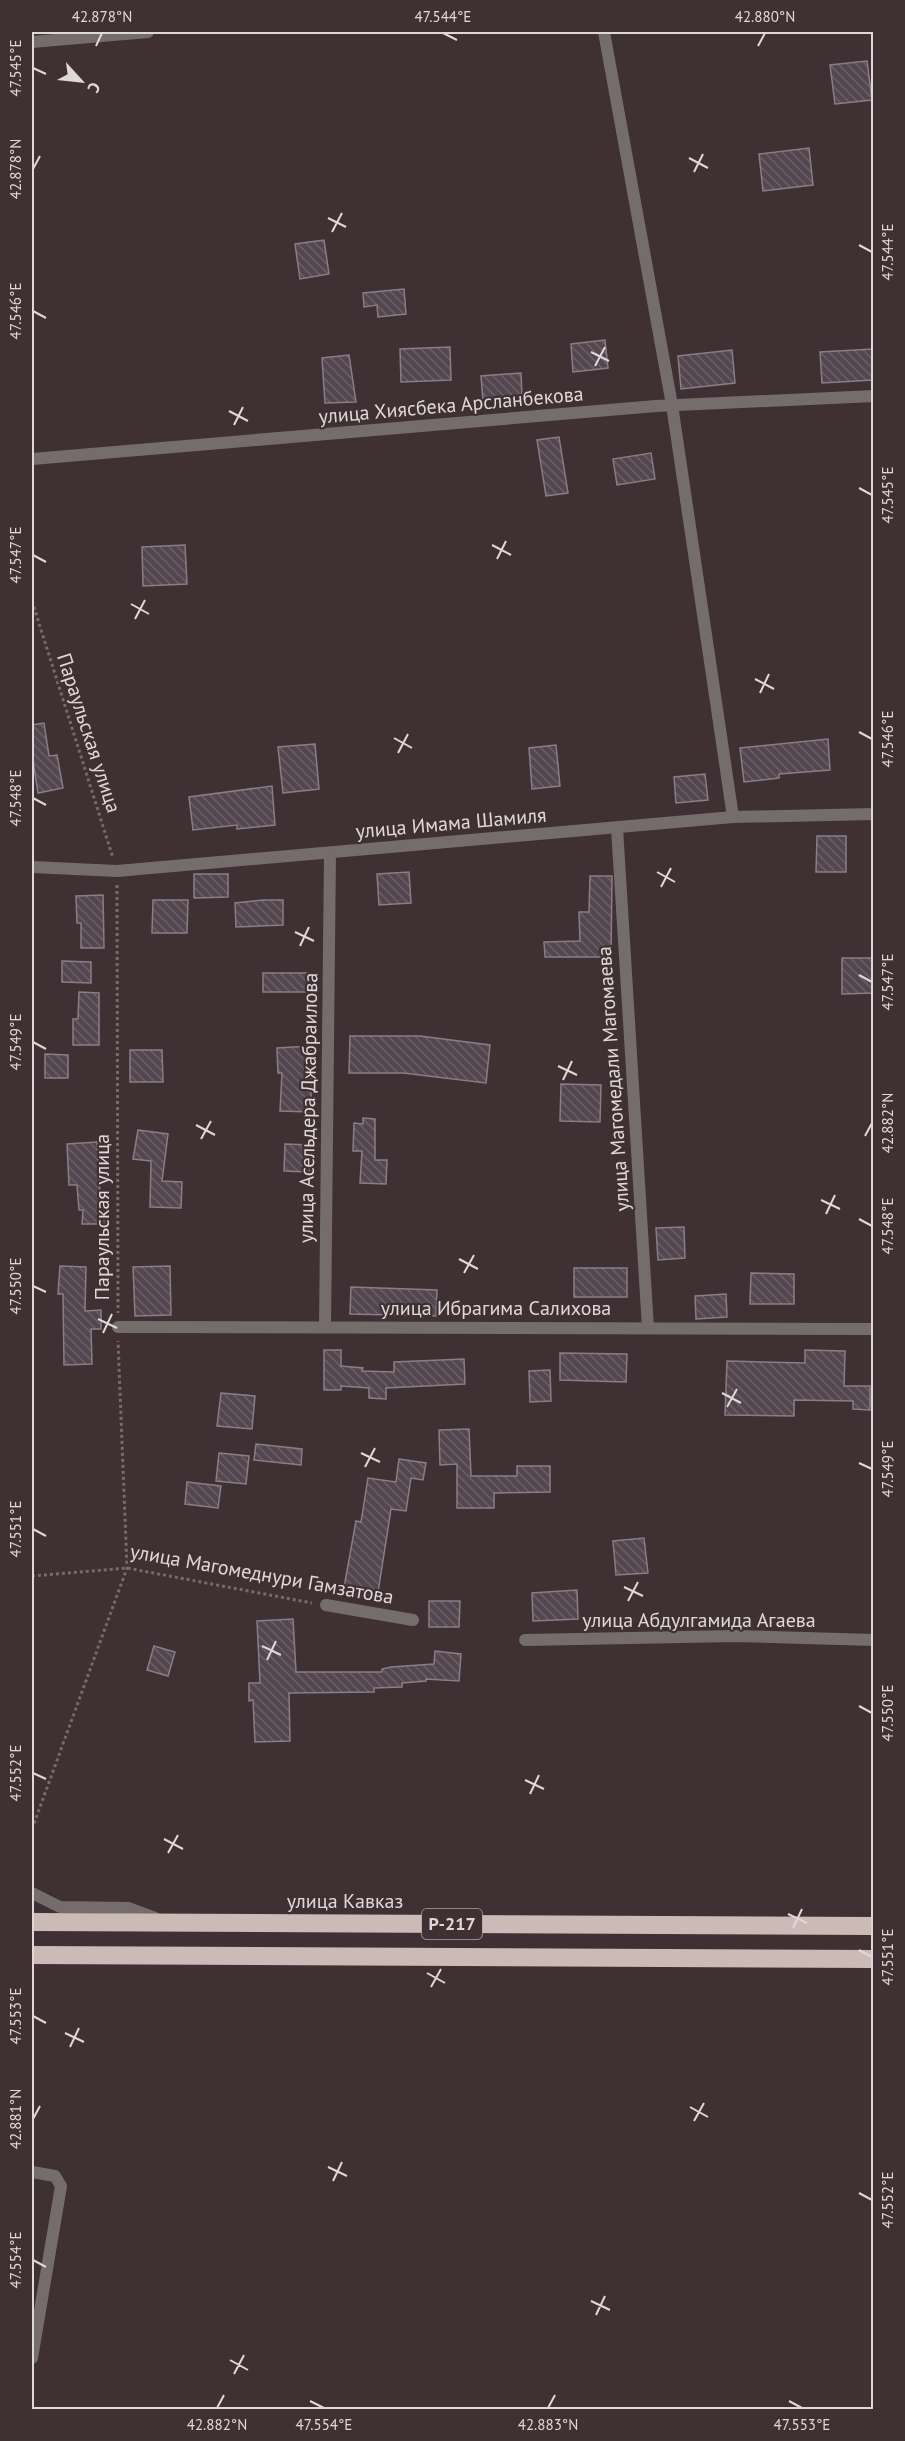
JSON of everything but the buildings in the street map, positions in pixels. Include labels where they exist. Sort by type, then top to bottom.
[{"type":"highway","name":"улица Кавказ","points":[[32,1922],[873,1926]]},
{"type":"highway","name":"Р-217","points":[[32,1955],[873,1959]]},
{"type":"street","points":[[32,42],[53,36],[148,32]]},
{"type":"street","points":[[604,32],[672,405],[733,817]]},
{"type":"street","name":"улица Хиясбека Арсланбекова","points":[[32,459],[672,405],[873,396]]},
{"type":"street","name":"улица Имама Шамиля","points":[[32,867],[117,871],[733,817],[873,814]]},
{"type":"street","name":"улица Магомедали Магомаева","points":[[617,828],[648,1328]]},
{"type":"street","name":"улица Асельдера Джабраилова","points":[[325,1327],[330,853]]},
{"type":"street","name":"улица Ибрагима Салихова","points":[[118,1327],[873,1329]]},
{"type":"street","name":"улица Магомеднури Гамзатова","points":[[326,1605],[413,1620]]},
{"type":"street","name":"улица Абдулгамида Агаева","points":[[525,1640],[735,1636],[873,1640]]},
{"type":"street","points":[[32,1893],[60,1907],[128,1908],[168,1923]]},
{"type":"street","points":[[32,2172],[55,2176],[61,2186],[32,2358]]},
{"type":"path","name":"Параульская улица","points":[[32,601],[117,871],[118,1327],[127,1568],[32,1829]]},
{"type":"path","name":"улица Магомеднури Гамзатова","points":[[32,1576],[127,1568],[326,1605]]}]
